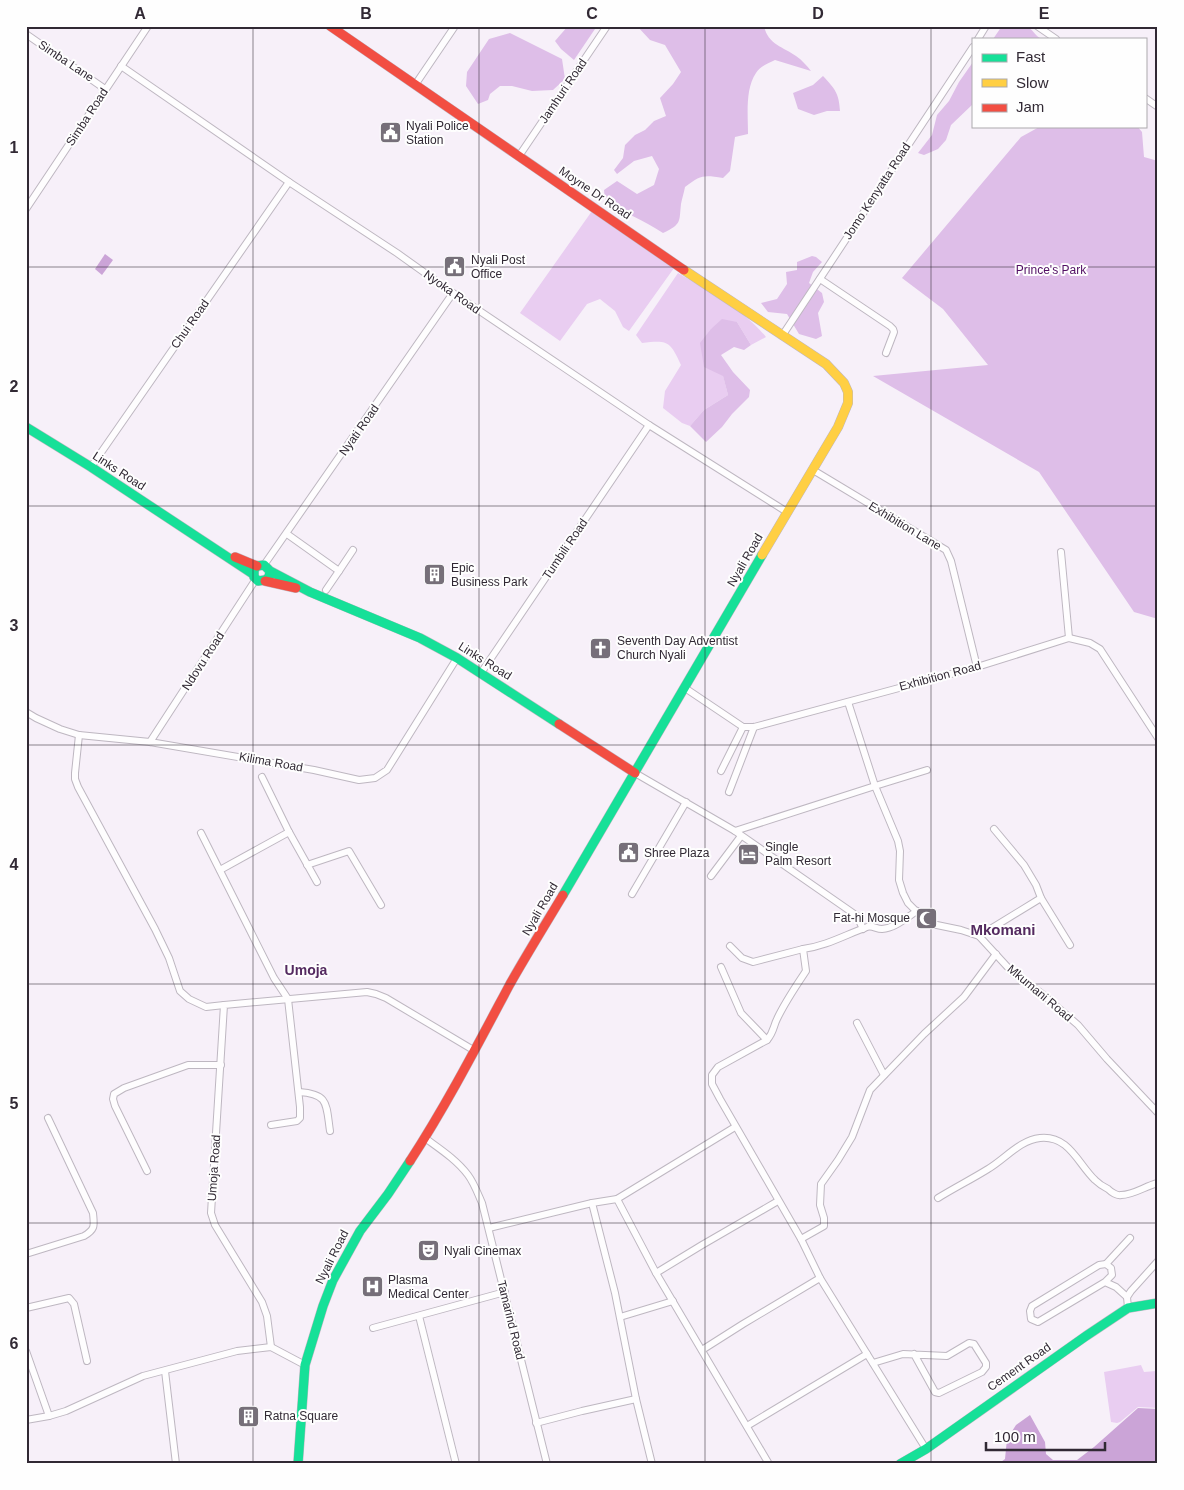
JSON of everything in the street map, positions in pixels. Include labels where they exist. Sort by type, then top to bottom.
[{"type":"main road","name":"Moyne Dr Road","points":[[330,26],[782,336],[826,364],[844,382]]},
{"type":"main road","name":"Nyali Road","points":[[298,1464],[305,1365],[333,1280],[360,1231],[388,1194],[425,1138],[475,1051],[511,983],[838,427],[848,403],[848,392],[844,382]]},
{"type":"main road","name":"Links Road","points":[[26,427],[91,467],[222,553],[261,573],[420,638],[457,658],[635,772]]},
{"type":"main road","name":"Cement Road","points":[[900,1464],[926,1449],[1128,1308],[1158,1303]]},
{"type":"street","name":"Simba Road","points":[[26,209],[148,26]]},
{"type":"street","points":[[415,85],[454,26]]},
{"type":"street","name":"Jamhuri Road","points":[[519,156],[607,26]]},
{"type":"street","points":[[979,38],[986,26]]},
{"type":"street","points":[[1037,26],[1055,38]]},
{"type":"street","name":"Simba Lane","points":[[26,34],[105,89]]},
{"type":"street","name":"Jomo Kenyatta Road","points":[[782,336],[972,49]]},
{"type":"street","name":"Nyoka Road","points":[[122,66],[289,182],[397,253],[453,294],[649,425],[787,512]]},
{"type":"street","points":[[1146,99],[1158,107]]},
{"type":"street","name":"Chui Road","points":[[91,467],[289,182]]},
{"type":"street","points":[[820,279],[894,329],[886,352]]},
{"type":"street","name":"Nyati Road","points":[[261,573],[453,294]]},
{"type":"street","name":"Tumbili Road","points":[[481,673],[649,425]]},
{"type":"street","name":"Exhibition Lane","points":[[813,470],[946,550],[951,560],[977,667]]},
{"type":"street","points":[[287,534],[339,571]]},
{"type":"street","points":[[326,590],[353,550]]},
{"type":"street","points":[[1061,552],[1069,638],[1090,643],[1100,649],[1158,738]]},
{"type":"street","name":"Ndovu Road","points":[[150,742],[261,573]]},
{"type":"street","name":"Exhibition Road","points":[[685,688],[743,727],[754,728],[977,667],[1069,638]]},
{"type":"street","name":"Kilima Road","points":[[26,712],[60,729],[80,735],[150,742],[314,770],[360,780],[375,778],[387,770],[457,658]]},
{"type":"street","name":"Mkumani Road","points":[[848,702],[875,786],[898,841],[900,851],[899,880],[908,903],[932,924],[979,936],[1013,973],[1041,993],[1078,1025],[1158,1113]]},
{"type":"street","points":[[721,771],[743,727]]},
{"type":"street","points":[[729,792],[754,728]]},
{"type":"street","points":[[80,735],[75,773],[78,787],[154,929],[168,958],[180,991],[190,999],[206,1007],[367,992],[386,998],[475,1051]]},
{"type":"street","points":[[735,831],[927,770]]},
{"type":"street","points":[[635,772],[735,831],[857,916],[863,928]]},
{"type":"street","points":[[262,777],[289,832],[317,882]]},
{"type":"street","points":[[632,894],[686,802]]},
{"type":"street","points":[[994,829],[1024,865],[1070,945]]},
{"type":"street","points":[[220,870],[289,832]]},
{"type":"street","points":[[201,833],[274,978],[288,998],[300,1118],[297,1121],[271,1125]]},
{"type":"street","points":[[711,876],[741,836]]},
{"type":"street","points":[[307,865],[349,851],[381,905]]},
{"type":"street","points":[[979,936],[1042,898]]},
{"type":"street","points":[[730,946],[742,958],[753,962],[827,943],[870,926],[880,929],[890,927],[917,911]]},
{"type":"street","points":[[803,948],[806,971],[800,978],[776,1021],[773,1033],[767,1040],[718,1067],[712,1075],[712,1084],[820,1278],[926,1449]]},
{"type":"street","points":[[800,1239],[824,1226],[820,1205],[820,1184],[852,1137],[870,1090],[924,1034],[964,997],[996,954]]},
{"type":"street","points":[[721,967],[740,1013],[767,1040]]},
{"type":"street","name":"Umoja Road","points":[[224,1005],[222,1065],[211,1213],[214,1225],[262,1302],[267,1316],[270,1347]]},
{"type":"street","points":[[858,1023],[884,1075]]},
{"type":"street","points":[[146,1171],[115,1106],[114,1094],[124,1088],[188,1065],[222,1065]]},
{"type":"street","points":[[298,1092],[312,1093],[319,1095],[323,1099],[326,1105],[330,1131]]},
{"type":"street","points":[[26,1254],[84,1236],[91,1232],[94,1227],[93,1213],[48,1118]]},
{"type":"street","points":[[489,1228],[592,1203],[617,1199],[736,1127]]},
{"type":"street","name":"Tamarind Road","points":[[425,1138],[468,1174],[475,1185],[489,1228],[547,1464]]},
{"type":"street","points":[[938,1198],[990,1168],[1025,1143],[1039,1138],[1053,1138],[1068,1147],[1080,1159],[1095,1180],[1120,1196],[1158,1183]]},
{"type":"street","points":[[617,1199],[656,1273],[769,1464]]},
{"type":"street","points":[[656,1273],[778,1201]]},
{"type":"street","points":[[592,1203],[620,1317],[636,1398],[652,1464]]},
{"type":"street","points":[[1106,1264],[1111,1268],[1112,1275],[1105,1282],[1038,1322],[1031,1319],[1030,1311],[1032,1306],[1099,1265],[1106,1264],[1130,1238]]},
{"type":"street","points":[[1128,1308],[1128,1297],[1131,1290],[1158,1262]]},
{"type":"street","points":[[702,1350],[820,1278]]},
{"type":"street","points":[[1105,1282],[1116,1287],[1128,1297]]},
{"type":"street","points":[[373,1328],[505,1292]]},
{"type":"street","points":[[26,1308],[69,1298],[74,1304],[87,1360]]},
{"type":"street","points":[[620,1317],[673,1301]]},
{"type":"street","points":[[419,1316],[456,1464]]},
{"type":"street","points":[[873,1363],[903,1354],[914,1354],[947,1356],[967,1344],[974,1344],[986,1363],[986,1367],[982,1372],[939,1393],[935,1392],[914,1354]]},
{"type":"street","points":[[26,1420],[66,1411],[143,1376],[237,1351],[270,1347],[305,1365]]},
{"type":"street","points":[[26,1351],[49,1416]]},
{"type":"street","points":[[747,1426],[867,1354]]},
{"type":"street","points":[[166,1371],[176,1464]]},
{"type":"street","points":[[536,1423],[636,1398]]},
{"type":"shaded area","points":[[592,211],[674,268],[629,331],[623,327],[615,311],[600,299],[587,304],[560,341],[520,313]]},
{"type":"shaded area","points":[[105,254],[113,260],[102,275],[95,269]]},
{"type":"shaded area","points":[[678,273],[714,294],[747,317],[766,337],[751,345],[737,322],[711,329],[728,395],[704,410],[690,426],[682,423],[663,408],[665,391],[681,365],[674,351],[663,342],[642,343],[636,335]]},
{"type":"shaded area","points":[[1141,1365],[1144,1372],[1156,1371],[1158,1374],[1158,1408],[1138,1407],[1120,1422],[1111,1422],[1104,1372]]},
{"type":"shaded area","points":[[1138,1408],[1158,1409],[1158,1464],[998,1464],[1005,1459],[1007,1439],[1016,1425],[1030,1415],[1045,1442],[1046,1454],[1053,1460],[1077,1460]]},
{"type":"green space","points":[[568,26],[597,26],[574,60],[555,41]]},
{"type":"green space","points":[[637,26],[764,26],[769,37],[777,45],[798,58],[811,71],[775,60],[758,71],[752,79],[750,87],[748,134],[735,137],[730,171],[723,178],[702,177],[685,187],[677,225],[663,233],[605,200],[604,190],[617,181],[637,194],[654,185],[659,169],[652,156],[634,161],[617,174],[614,170],[623,158],[625,145],[654,121],[666,116],[660,98],[681,72],[665,45],[650,40]]},
{"type":"green space","points":[[1002,26],[1019,26],[1031,29],[1041,38],[994,38]]},
{"type":"green space","points":[[510,33],[562,59],[565,79],[553,90],[532,91],[512,86],[500,86],[490,94],[488,100],[478,104],[466,86],[467,72],[489,39]]},
{"type":"green space","points":[[972,63],[972,105],[951,125],[946,140],[938,149],[924,155],[918,153],[932,135],[937,115],[949,101]]},
{"type":"green space","points":[[823,76],[836,92],[840,111],[827,111],[814,115],[798,109],[793,93],[813,85]]},
{"type":"green space","name":"Prince's Park","points":[[1037,128],[1139,128],[1142,132],[1144,157],[1158,161],[1158,619],[1134,612],[1039,472],[873,376],[988,365],[943,309],[902,278],[1021,137]]},
{"type":"green space","points":[[812,256],[822,262],[813,272],[809,283],[822,293],[824,302],[818,313],[822,336],[816,339],[799,334],[787,314],[768,312],[761,303],[777,299],[787,284],[786,272],[797,270],[797,262]]},
{"type":"green space","points":[[722,319],[737,322],[751,345],[744,350],[734,347],[721,355],[733,372],[750,390],[749,397],[706,442],[690,426],[704,410],[728,395],[723,376],[704,367],[700,343]]},
{"type":"traffic: fast","points":[[26,427],[91,467],[253,574]]},
{"type":"traffic: fast","points":[[563,895],[762,555]]},
{"type":"traffic: fast","points":[[270,571],[269,577],[265,580],[258,581],[254,577],[254,570],[257,566],[264,565],[270,571],[310,592],[420,638],[457,658],[559,724]]},
{"type":"traffic: fast","points":[[298,1464],[305,1365],[323,1306],[333,1280],[360,1231],[410,1161]]},
{"type":"traffic: fast","points":[[900,1464],[926,1449],[1128,1308],[1158,1303]]},
{"type":"traffic: slow","points":[[684,270],[826,364],[844,383],[848,392],[848,403],[838,427],[762,555]]},
{"type":"traffic: jam","points":[[330,26],[684,270]]},
{"type":"traffic: jam","points":[[235,557],[257,566]]},
{"type":"traffic: jam","points":[[265,581],[296,588]]},
{"type":"traffic: jam","points":[[559,724],[635,773]]},
{"type":"traffic: jam","points":[[410,1161],[449,1096],[510,984],[563,895]]},
{"type":"place","name":"Nyali Police Station","points":[[390,133]]},
{"type":"place","name":"Nyali Post Office","points":[[455,267]]},
{"type":"place","name":"Epic Business Park","points":[[435,575]]},
{"type":"place","name":"Seventh Day Adventist Church Nyali","points":[[601,648]]},
{"type":"place","name":"Shree Plaza","points":[[628,853]]},
{"type":"place","name":"Single Palm Resort","points":[[749,854]]},
{"type":"place","name":"Fat-hi Mosque","points":[[926,918]]},
{"type":"place","name":"Nyali Cinemax","points":[[428,1251]]},
{"type":"place","name":"Plasma Medical Center","points":[[372,1287]]},
{"type":"place","name":"Ratna Square","points":[[248,1416]]},
{"type":"district","name":"Mkomani","points":[[1003,930]]},
{"type":"district","name":"Umoja","points":[[306,970]]}]
